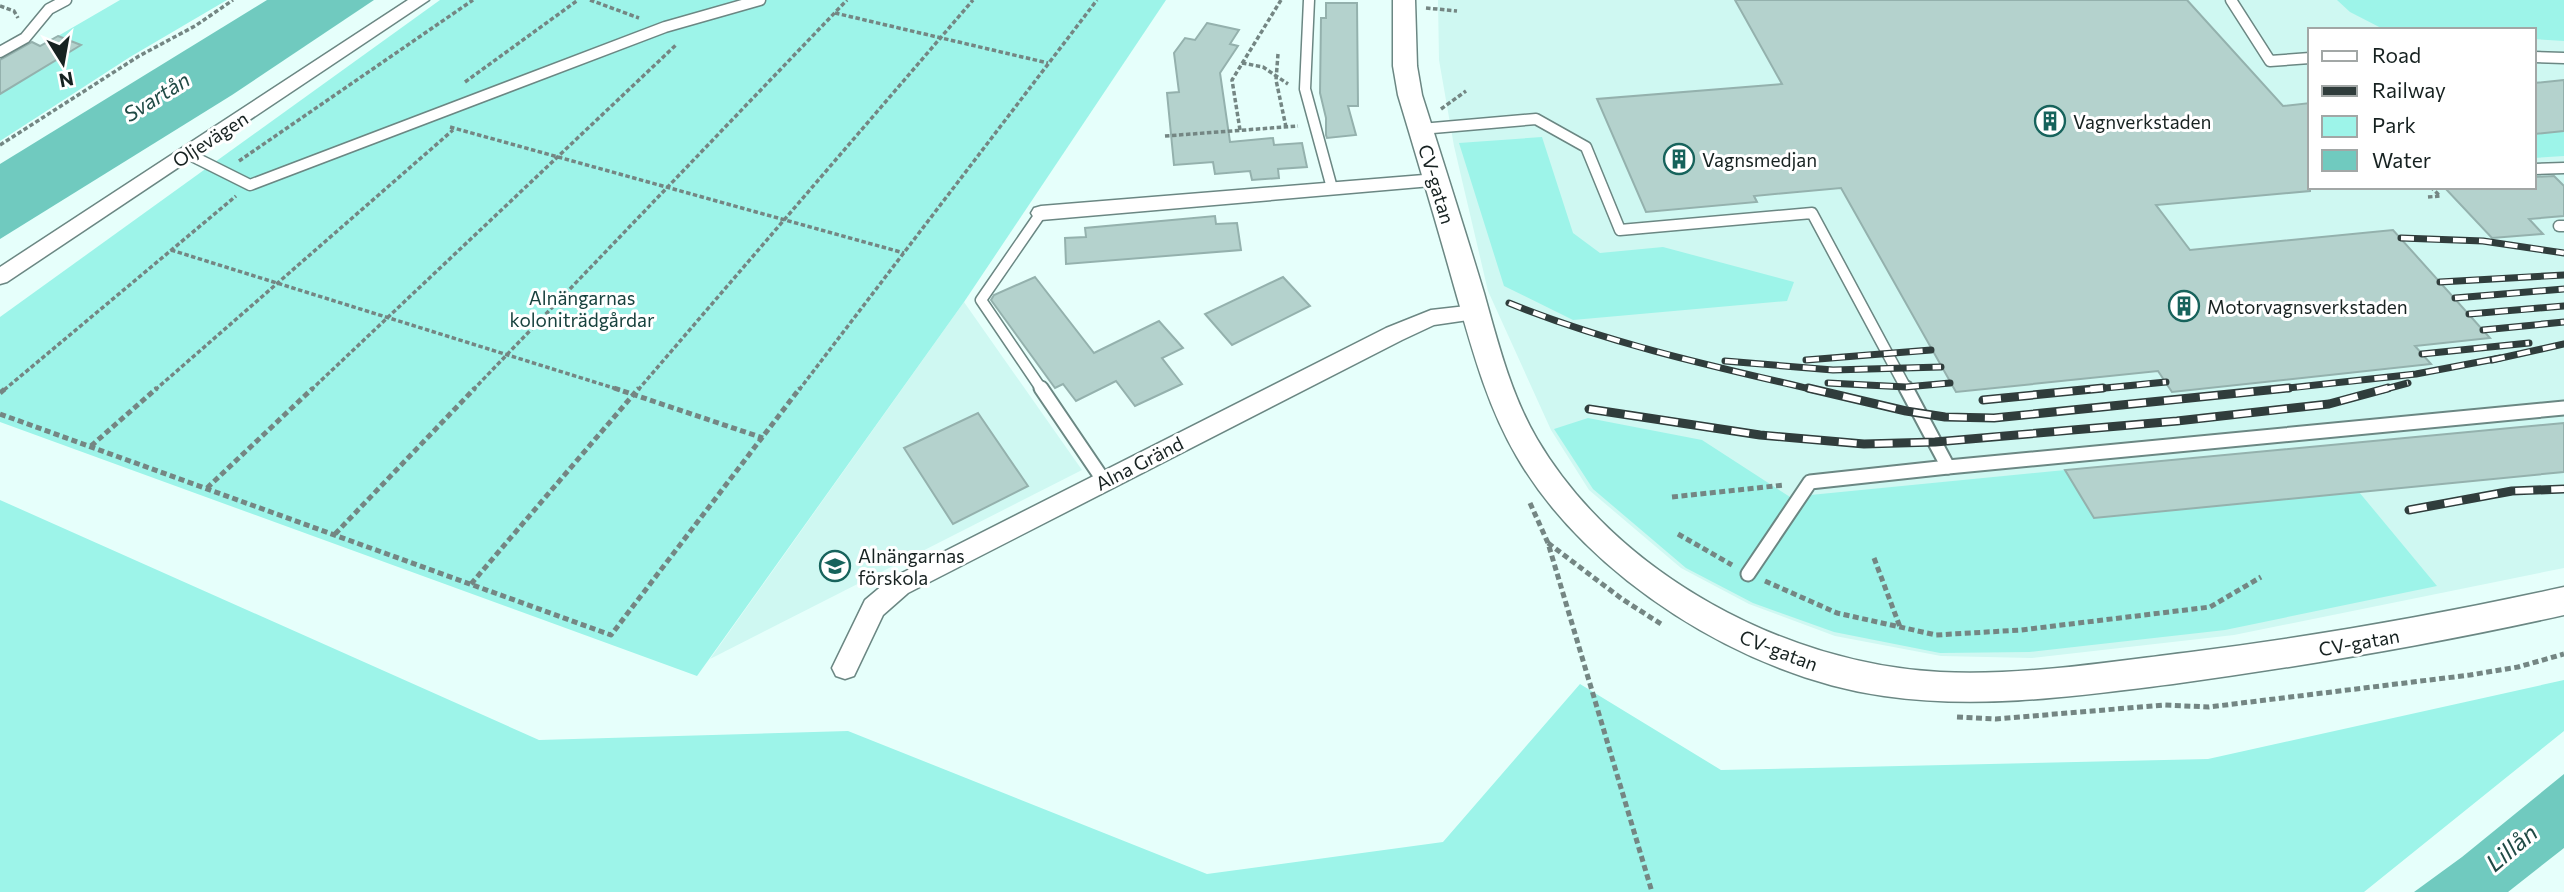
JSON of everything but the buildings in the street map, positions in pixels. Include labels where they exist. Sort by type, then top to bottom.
[{"type":"street","name":"Oljevägen","points":[[0,277],[420,0]]},
{"type":"street","name":"CV-gatan","points":[[1415,4],[1405,66],[1421,129],[1502,400],[1543,473],[1576,513],[1641,574],[1691,609],[1761,645],[1838,671],[1917,686],[1975,688],[2107,677],[2327,648],[2430,630],[2564,601]]},
{"type":"street","points":[[1041,213],[1436,180]]},
{"type":"street","name":"Alna Gränd","points":[[845,668],[874,608],[899,586],[1394,334],[1431,318],[1475,313]]},
{"type":"lane","points":[[0,52],[25,38],[49,9],[65,0]]},
{"type":"lane","points":[[188,154],[250,185],[665,27],[760,0]]},
{"type":"lane","points":[[1309,0],[1306,89],[1332,188]]},
{"type":"lane","points":[[2231,0],[2270,61],[2308,58]]},
{"type":"lane","points":[[2536,57],[2564,58]]},
{"type":"lane","points":[[1421,129],[1536,119],[1587,147],[1620,230],[1812,213],[1948,467]]},
{"type":"lane","points":[[2536,169],[2564,168]]},
{"type":"lane","points":[[1041,213],[981,300],[1104,481]]},
{"type":"lane","points":[[1748,574],[1810,482],[2564,408]]},
{"type":"path","points":[[0,145],[233,0]]},
{"type":"path","points":[[223,172],[473,0]]},
{"type":"path","points":[[457,88],[578,0]]},
{"type":"path","points":[[590,0],[665,27]]},
{"type":"path","points":[[335,534],[847,0]]},
{"type":"path","points":[[471,584],[973,0]]},
{"type":"path","points":[[0,414],[611,635],[1097,0]]},
{"type":"path","points":[[1240,131],[1232,80],[1281,0]]},
{"type":"path","points":[[1415,4],[1457,11]]},
{"type":"path","points":[[835,13],[1048,63]]},
{"type":"path","points":[[207,488],[708,15]]},
{"type":"path","points":[[1278,54],[1275,72],[1279,106],[1286,127]]},
{"type":"path","points":[[1242,62],[1275,72],[1285,82],[1306,89]]},
{"type":"path","points":[[439,113],[453,130],[904,253]]},
{"type":"path","points":[[1165,136],[1316,125]]},
{"type":"path","points":[[91,447],[453,130]]},
{"type":"path","points":[[0,393],[250,185]]},
{"type":"path","points":[[2428,197],[2440,196],[2433,189]]},
{"type":"path","points":[[171,250],[633,394],[763,438]]},
{"type":"path","points":[[1672,497],[1810,482]]},
{"type":"path","points":[[1528,499],[1546,536],[1652,892]]},
{"type":"path","points":[[1678,534],[1748,574],[1837,613],[1936,635],[2021,630],[2210,607],[2261,577]]},
{"type":"path","points":[[1874,558],[1901,627]]},
{"type":"shaded area","points":[[1438,0],[2564,0],[2564,568],[2234,635],[2032,658],[1941,656],[1835,636],[1749,604],[1681,568],[1589,490],[1551,430],[1488,291],[1454,146],[1439,60]]},
{"type":"shaded area","name":"Alnängarnas förskola","points":[[964,302],[1082,470],[710,659]]},
{"type":"green space","points":[[120,0],[227,0],[130,57],[0,141],[0,94],[80,46],[58,36]]},
{"type":"green space","name":"Alnängarnas koloniträdgårdar","points":[[440,0],[1166,0],[964,302],[697,676],[0,422],[0,317]]},
{"type":"green space","points":[[2337,0],[2564,0],[2564,41],[2536,39],[2536,28],[2381,28],[2350,12]]},
{"type":"green space","points":[[2564,131],[2564,156],[2536,158],[2536,134]]},
{"type":"green space","points":[[1542,137],[1573,233],[1600,253],[1663,247],[1794,282],[1787,301],[1573,320],[1504,286],[1459,143]]},
{"type":"green space","points":[[1588,418],[1702,440],[1790,497],[2065,470],[2094,518],[2359,492],[2437,586],[2225,630],[2029,652],[1940,653],[1834,632],[1753,603],[1686,568],[1593,489],[1554,429]]},
{"type":"green space","points":[[0,500],[539,740],[848,731],[1207,874],[1443,842],[1580,684],[1721,770],[2208,759],[2564,680],[2564,731],[2364,892],[0,892]]},
{"type":"water","name":"Svartån","points":[[267,0],[374,0],[232,95],[0,239],[0,164]]},
{"type":"water","name":"Lillån","points":[[2564,774],[2564,848],[2508,892],[2414,892],[2462,857]]},
{"type":"railway","points":[[2401,238],[2483,241],[2564,253]]},
{"type":"railway","points":[[2440,282],[2564,275]]},
{"type":"railway","points":[[2455,298],[2564,289]]},
{"type":"railway","points":[[1509,303],[1622,342],[1815,390]]},
{"type":"railway","points":[[2469,314],[2564,306]]},
{"type":"railway","points":[[2483,330],[2564,322]]},
{"type":"railway","points":[[2422,354],[2529,343]]},
{"type":"railway","points":[[2492,360],[2564,344]]},
{"type":"railway","points":[[1806,360],[1931,350]]},
{"type":"railway","points":[[2271,390],[2416,374],[2500,358]]},
{"type":"railway","points":[[1725,361],[1833,370],[1941,367]]},
{"type":"railway","points":[[2085,390],[2166,382]]},
{"type":"railway","points":[[1828,383],[1906,387],[1950,383]]},
{"type":"railway","points":[[2382,390],[2408,383]]},
{"type":"railway","points":[[1808,388],[1906,411],[1945,417],[1994,418],[2289,388]]},
{"type":"railway","points":[[1983,400],[2103,388]]},
{"type":"railway","points":[[1589,409],[1760,435],[1864,444],[1935,442],[2177,421],[2329,404],[2388,388]]},
{"type":"railway","points":[[2409,510],[2512,491],[2564,489]]},
{"type":"place","name":"Vagnverkstaden","points":[[2050,121]]},
{"type":"place","name":"Vagnsmedjan","points":[[1679,159]]},
{"type":"place","name":"Motorvagnsverkstaden","points":[[2184,306]]},
{"type":"place","name":"Alnängarnas förskola","points":[[835,566]]}]
